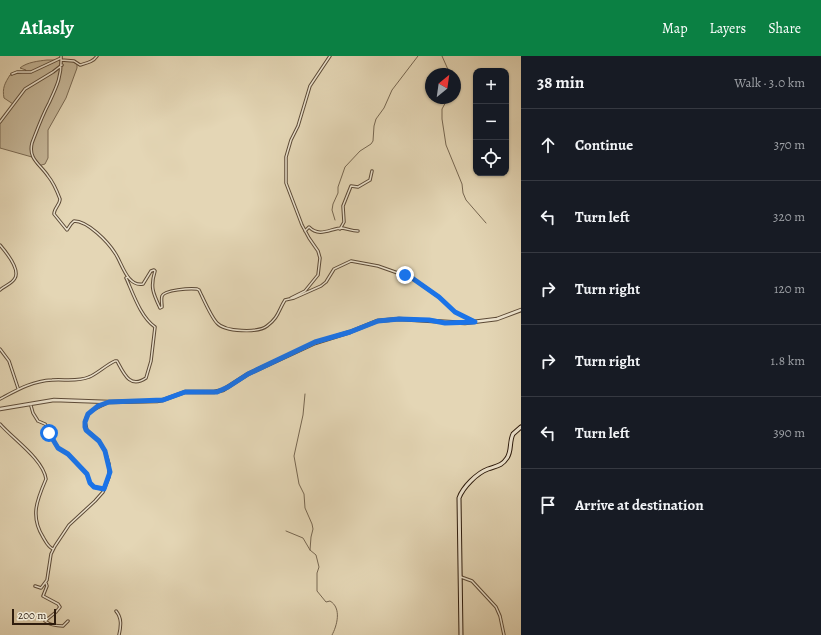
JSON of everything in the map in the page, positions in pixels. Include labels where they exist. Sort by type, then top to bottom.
[{"type":"main road","points":[[461,635],[459,502],[461,494],[473,480],[484,471],[497,467],[505,461],[510,452],[513,434],[521,427]]},
{"type":"street","points":[[12,74],[17,72],[31,72],[61,58],[74,61],[80,65],[91,62],[97,56]]},
{"type":"street","points":[[61,58],[62,65],[58,84],[32,143],[31,152],[36,162],[49,176],[58,194],[60,202],[54,212],[55,216],[67,230],[74,221],[81,222],[90,227],[116,254],[128,277],[132,281],[140,285],[144,282],[152,270],[154,270],[152,290],[160,308],[162,307],[161,297],[164,294],[170,291],[197,288],[215,321],[227,329],[247,330],[263,329],[271,323],[279,314],[283,302],[305,291],[320,272],[320,254],[305,231],[286,183],[285,166],[288,147],[298,126],[310,86],[330,56]]},
{"type":"street","points":[[0,122],[25,89],[62,65]]},
{"type":"street","points":[[340,229],[344,222],[343,206],[351,186],[358,187],[368,182],[371,179],[372,171]]},
{"type":"street","points":[[305,231],[309,227],[314,231],[324,233],[337,228],[358,231]]},
{"type":"street","points":[[0,245],[13,262],[16,275],[14,280],[0,290]]},
{"type":"street","points":[[289,299],[312,291],[321,286],[326,282],[334,269],[348,262],[378,266],[412,278],[439,297],[455,312],[475,322]]},
{"type":"street","points":[[398,277],[405,275]]},
{"type":"street","points":[[0,399],[32,383],[52,380],[62,381],[88,378],[106,365],[115,361],[117,361],[128,378],[133,382],[136,383],[146,378],[151,361],[155,327],[140,309],[126,278],[128,277]]},
{"type":"street","points":[[0,409],[54,400],[109,402],[157,401],[185,392],[217,392],[248,374],[315,342],[350,332],[378,321],[399,319],[429,320],[445,323],[475,322],[497,319],[521,310]]},
{"type":"street","points":[[0,349],[9,361],[18,389]]},
{"type":"street","points":[[68,621],[63,626],[60,626],[48,624],[45,621],[60,607],[58,604],[43,596],[47,586],[46,583],[53,549],[69,525],[89,508],[104,489],[110,472],[107,458],[102,446],[86,430],[85,422],[91,411],[109,402]]},
{"type":"street","points":[[31,406],[38,421],[47,426],[49,433],[58,448],[68,454],[87,474],[90,483],[94,487],[104,489]]},
{"type":"street","points":[[0,424],[36,460],[45,476],[46,479],[36,506],[36,517],[39,532],[47,544],[53,549]]},
{"type":"street","points":[[461,577],[472,581],[496,607],[500,613],[504,635]]},
{"type":"street","points":[[35,586],[41,588],[46,583]]},
{"type":"street","points":[[116,611],[121,620],[119,635]]},
{"type":"shaded area","points":[[47,60],[67,60],[77,63],[77,68],[66,98],[48,130],[48,158],[45,164],[38,166],[32,157],[0,148],[0,121],[13,104],[4,98],[3,94],[4,86],[10,75],[25,72],[26,70],[20,68],[26,64]]},
{"type":"waterway","points":[[335,220],[332,210],[333,204],[338,193],[338,187],[345,167],[360,151],[373,141],[376,119],[384,108],[392,90],[418,56]]},
{"type":"waterway","points":[[442,56],[447,68]]},
{"type":"waterway","points":[[445,104],[442,109],[442,119],[446,145],[462,184],[463,193],[466,200],[486,223]]},
{"type":"waterway","points":[[305,394],[303,415],[294,456],[299,484],[304,494],[305,508],[313,529],[310,550]]},
{"type":"waterway","points":[[286,531],[303,538],[310,550],[316,555],[319,567],[317,573],[317,591],[326,602],[330,601],[334,604],[337,612],[337,622],[332,635]]},
{"type":"route","points":[[49,433],[58,448],[68,454],[87,474],[90,483],[94,487],[104,489],[109,477],[109,464],[105,451],[99,441],[86,430],[85,427],[88,414],[98,406],[109,402],[157,401],[185,392],[217,392],[223,390],[248,374],[315,342],[350,332],[378,321],[399,319],[429,320],[445,323],[475,322],[455,312],[439,297],[412,278],[405,275]]}]
